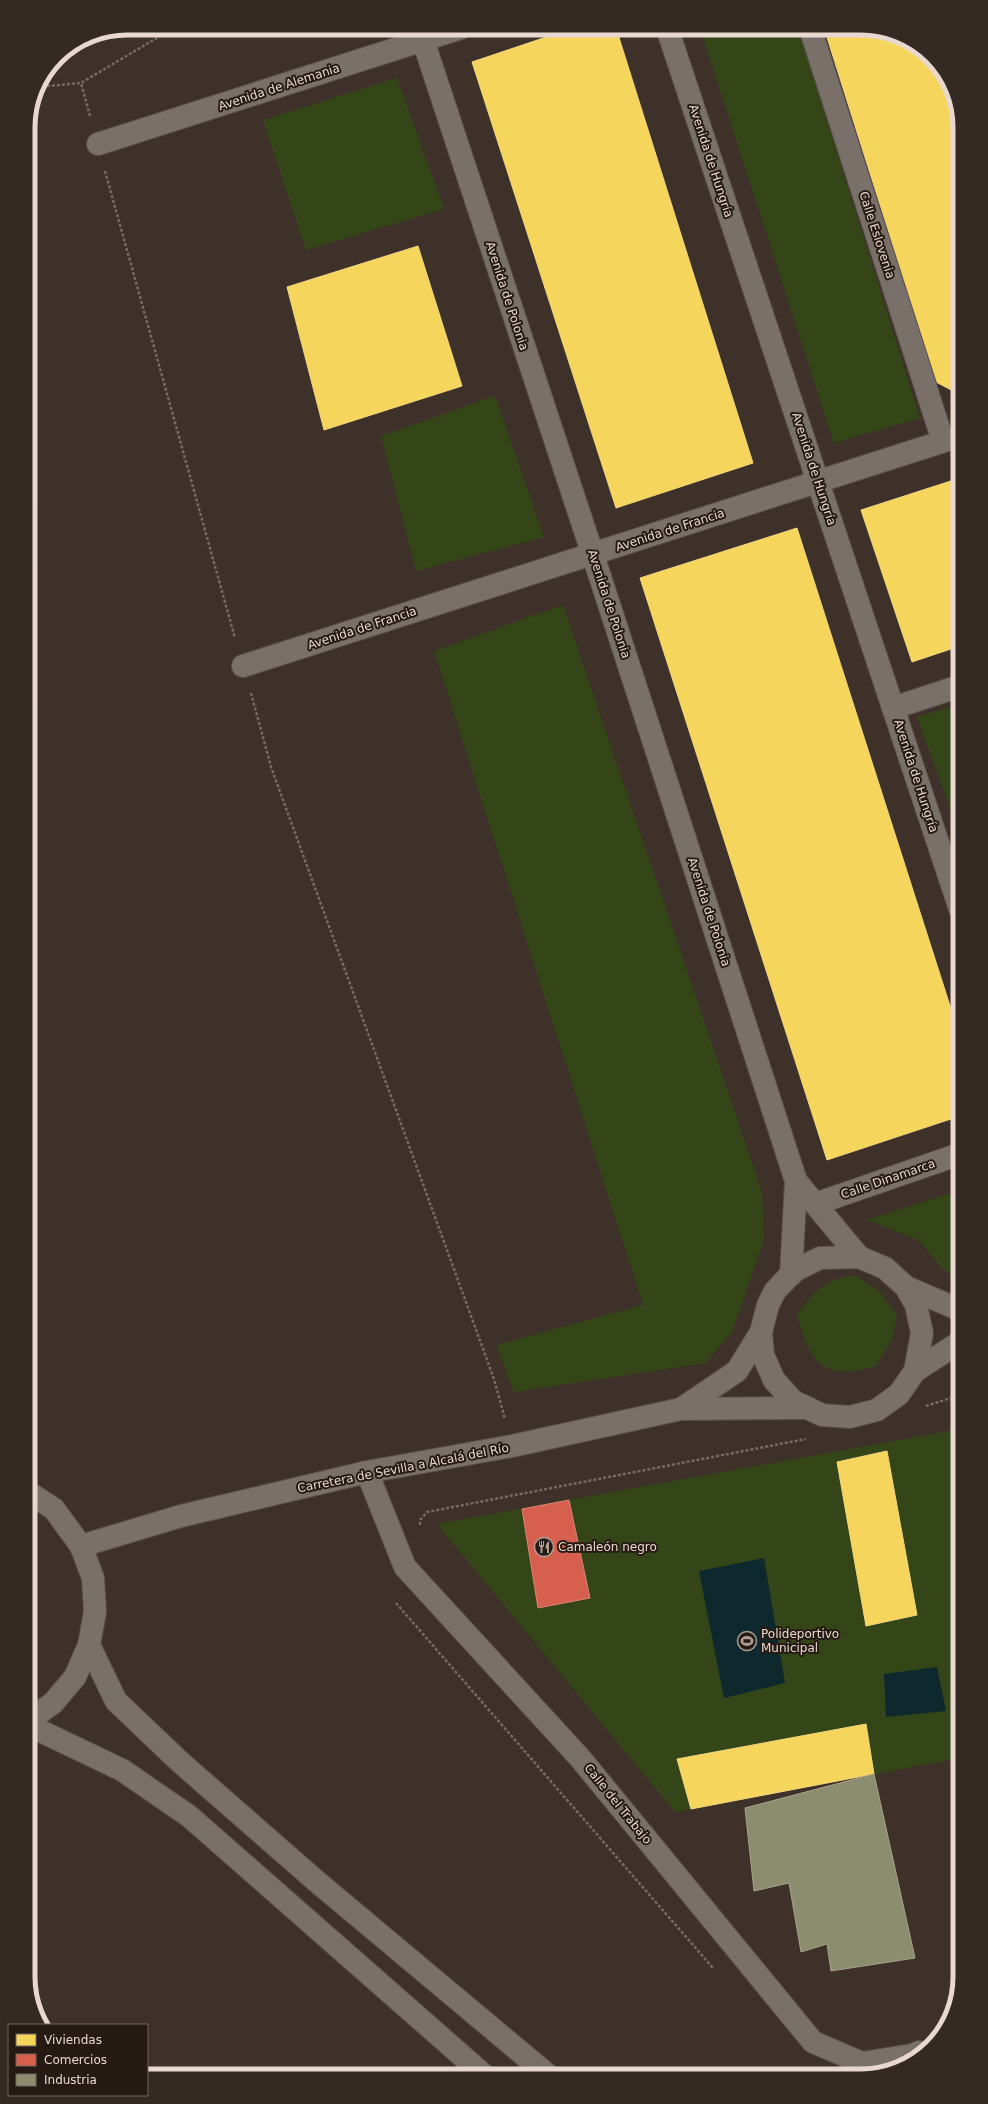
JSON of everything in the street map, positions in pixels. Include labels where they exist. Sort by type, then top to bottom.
[{"type":"street","name":"Avenida de Alemania","points":[[98,144],[418,35]]},
{"type":"street","name":"Avenida de Polonia","points":[[421,35],[593,555],[796,1180],[791,1275]]},
{"type":"street","name":"Avenida de Hungría","points":[[669,35],[953,887]]},
{"type":"street","name":"Calle Eslovenia","points":[[812,35],[952,438]]},
{"type":"street","name":"Avenida de Francia","points":[[243,666],[593,555],[952,438]]},
{"type":"street","points":[[893,708],[953,688]]},
{"type":"street","name":"Calle Dinamarca","points":[[816,1204],[953,1156]]},
{"type":"street","name":"Avenida de Polonia","points":[[796,1180],[860,1257]]},
{"type":"street","points":[[681,1409],[737,1371],[761,1332],[768,1305],[775,1291],[794,1271],[820,1258],[860,1257],[885,1268],[906,1287],[953,1307]]},
{"type":"street","points":[[906,1287],[916,1306],[922,1333],[919,1384]]},
{"type":"street","points":[[761,1332],[763,1355],[774,1380],[793,1401],[822,1415],[850,1417],[877,1410],[919,1384],[953,1349]]},
{"type":"street","points":[[681,1409],[808,1408]]},
{"type":"street","name":"Carretera de Sevilla a Alcalá del Río","points":[[81,1546],[181,1516],[367,1472],[512,1446],[681,1409]]},
{"type":"street","name":"Calle del Trabajo","points":[[367,1472],[405,1567],[580,1758],[814,2042],[862,2063],[909,2055]]},
{"type":"street","points":[[35,1497],[54,1509],[81,1546],[93,1578],[95,1612],[89,1645],[75,1677],[53,1703],[35,1716]]},
{"type":"street","points":[[89,1645],[116,1702],[179,1761],[315,1880],[541,2069]]},
{"type":"street","points":[[35,1728],[122,1770],[189,1816],[478,2069]]},
{"type":"path","points":[[45,86],[81,83],[160,35]]},
{"type":"path","points":[[81,83],[271,767],[494,1379],[512,1446]]},
{"type":"path","points":[[919,1384],[953,1393]]},
{"type":"path","points":[[419,1530],[420,1520],[427,1512],[814,1438]]},
{"type":"path","points":[[392,1599],[715,1971]]},
{"type":"green space","points":[[702,35],[800,35],[920,418],[834,443]]},
{"type":"green space","points":[[397,78],[444,209],[306,250],[263,120]]},
{"type":"green space","points":[[495,396],[544,537],[416,571],[381,436]]},
{"type":"green space","points":[[563,605],[762,1192],[764,1239],[732,1332],[706,1363],[514,1392],[496,1345],[643,1305],[434,651]]},
{"type":"green space","points":[[953,706],[953,817],[917,717]]},
{"type":"green space","points":[[953,1192],[953,1275],[943,1269],[918,1240],[867,1220]]},
{"type":"green space","points":[[854,1275],[879,1291],[897,1316],[892,1339],[876,1366],[858,1370],[832,1370],[822,1365],[814,1357],[802,1332],[797,1315],[809,1299],[821,1288],[834,1281]]},
{"type":"green space","name":"Polideportivo Municipal","points":[[953,1430],[953,1759],[675,1812],[437,1524]]},
{"type":"water","points":[[764,1558],[785,1683],[724,1698],[699,1571]]},
{"type":"water","points":[[937,1667],[946,1711],[886,1717],[884,1674]]},
{"type":"building: Viviendas","points":[[552,35],[618,35],[753,463],[616,508],[472,62]]},
{"type":"building: Viviendas","points":[[826,35],[867,35],[885,38],[907,47],[926,62],[934,71],[941,81],[950,103],[953,121],[953,391],[936,382]]},
{"type":"building: Viviendas","points":[[418,246],[462,386],[324,430],[287,287]]},
{"type":"building: Viviendas","points":[[953,480],[953,648],[912,662],[861,510]]},
{"type":"building: Viviendas","points":[[797,528],[953,1015],[953,1118],[827,1160],[640,578]]},
{"type":"building: Viviendas","points":[[887,1451],[917,1615],[866,1626],[837,1462]]},
{"type":"building: Viviendas","points":[[866,1724],[874,1774],[691,1809],[677,1759]]},
{"type":"building: Comercios","points":[[569,1500],[590,1598],[538,1608],[522,1509]]},
{"type":"building: Industria","points":[[874,1774],[915,1958],[831,1971],[827,1944],[801,1952],[789,1883],[754,1891],[745,1808]]},
{"type":"place","name":"Camaleón negro","points":[[544,1547]]},
{"type":"place","name":"Polideportivo Municipal","points":[[747,1641]]}]
